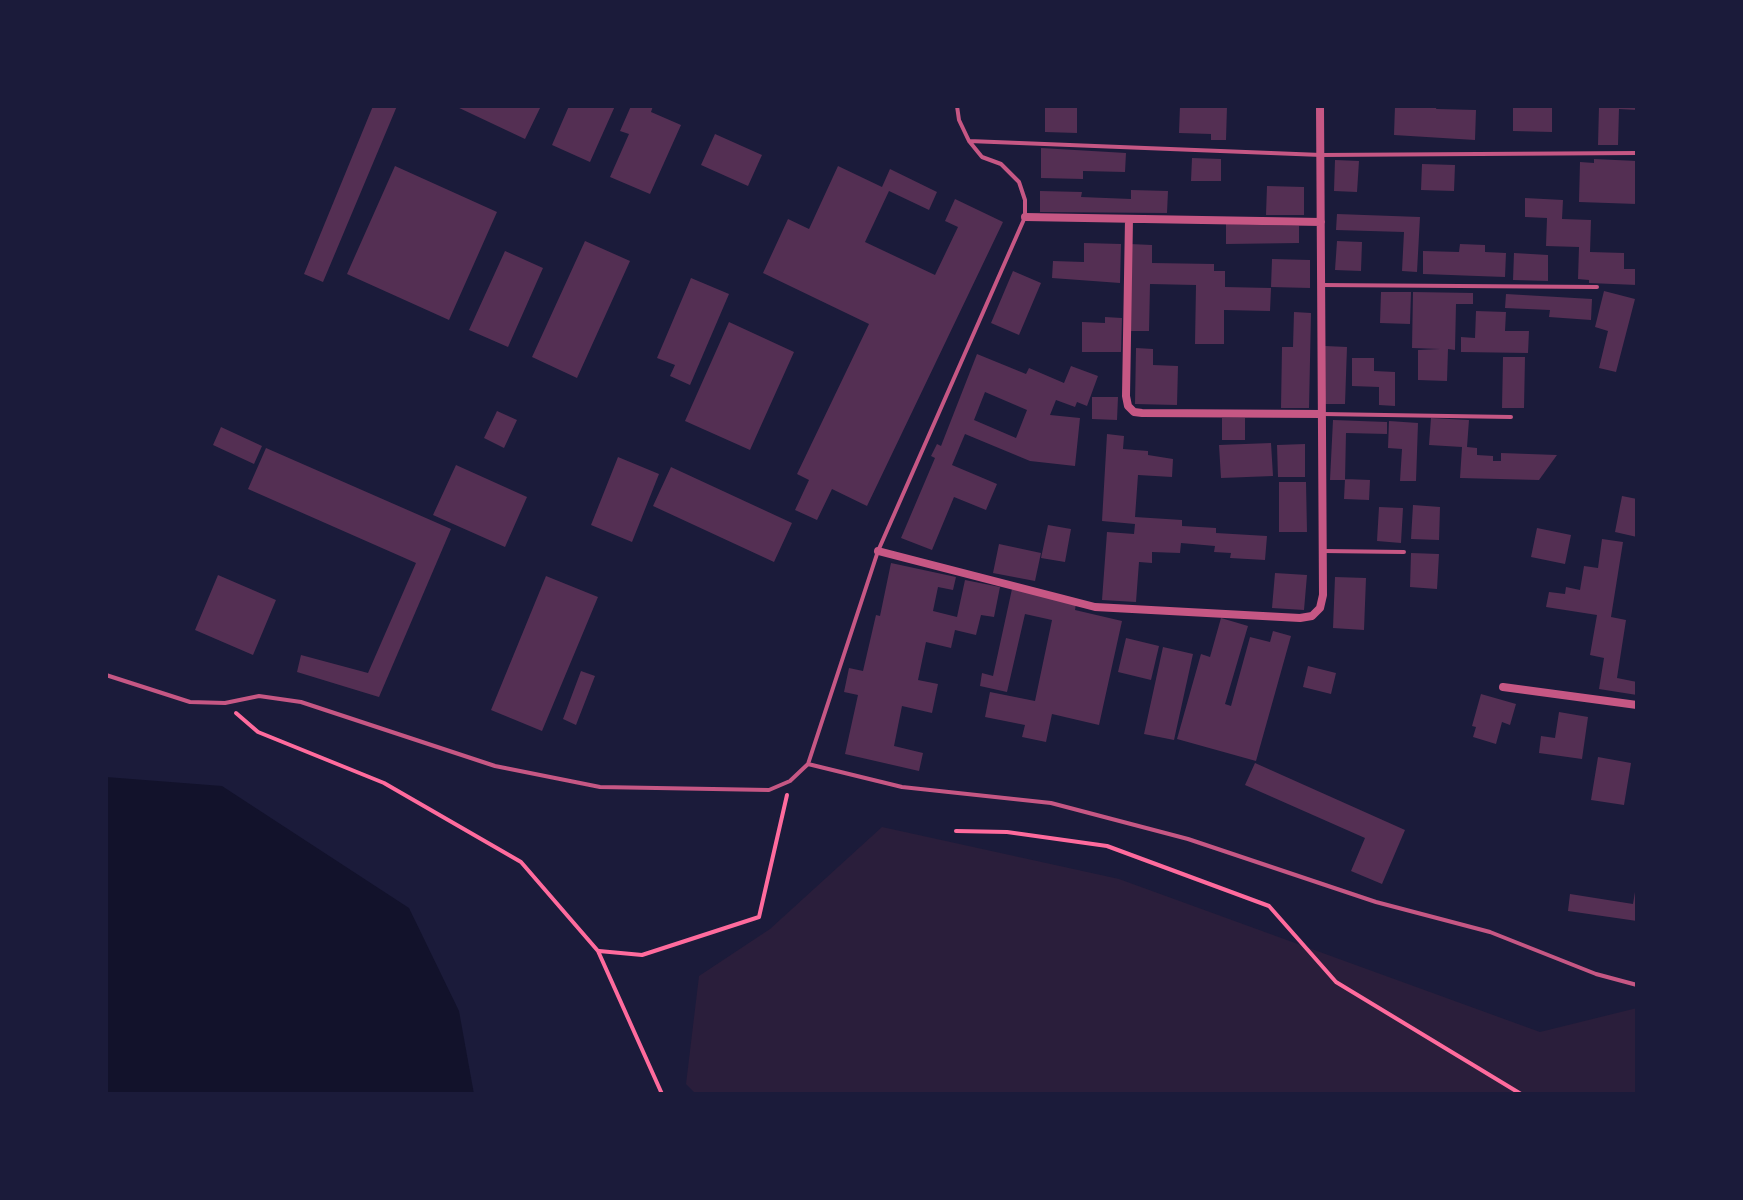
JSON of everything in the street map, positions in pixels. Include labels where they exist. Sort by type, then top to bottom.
[{"type":"street","points":[[878,551],[1095,607],[1300,618],[1312,616],[1320,608],[1323,551],[1320,106]]},
{"type":"street","points":[[1025,217],[1321,222]]},
{"type":"street","points":[[1129,219],[1128,406],[1134,412],[1142,413],[1322,414]]},
{"type":"street","points":[[1503,687],[1637,705]]},
{"type":"lane","points":[[106,675],[190,702],[225,703],[259,696],[301,702],[495,766],[600,787],[769,790],[790,781],[808,764],[878,551],[1025,217],[1025,200],[1019,182],[1001,164],[982,157],[969,141],[959,120],[957,106]]},
{"type":"lane","points":[[969,141],[1321,155],[1637,153]]},
{"type":"lane","points":[[1321,285],[1597,287]]},
{"type":"lane","points":[[1322,414],[1511,417]]},
{"type":"lane","points":[[1323,551],[1404,552]]},
{"type":"lane","points":[[808,764],[902,787],[1051,803],[1188,839],[1376,902],[1490,932],[1596,974],[1637,985]]},
{"type":"path","points":[[225,703],[258,732],[384,783],[521,862],[598,951],[662,1094]]},
{"type":"path","points":[[598,951],[642,955],[759,917],[790,781]]},
{"type":"path","points":[[956,831],[1007,832],[1107,846],[1269,906],[1336,982],[1521,1094]]},
{"type":"shaded area","points":[[106,777],[222,786],[409,908],[459,1011],[474,1094],[106,1094]]},
{"type":"shaded area","points":[[882,827],[1119,879],[1540,1032],[1637,1008],[1637,1094],[696,1094],[686,1084],[699,976],[770,929]]},
{"type":"building","points":[[373,106],[397,106],[323,282],[304,274]]},
{"type":"building","points":[[455,106],[541,106],[525,139]]},
{"type":"building","points":[[569,106],[615,106],[590,162],[552,145]]},
{"type":"building","points":[[631,106],[653,106],[651,112],[681,125],[650,194],[610,177],[629,134],[620,131]]},
{"type":"building","points":[[1045,106],[1077,106],[1077,133],[1045,132]]},
{"type":"building","points":[[1180,106],[1227,106],[1226,140],[1211,140],[1211,134],[1179,133]]},
{"type":"building","points":[[1395,106],[1476,110],[1475,140],[1394,135]]},
{"type":"building","points":[[1513,106],[1552,106],[1552,132],[1513,131]]},
{"type":"building","points":[[1599,106],[1637,106],[1637,110],[1619,109],[1618,145],[1598,145]]},
{"type":"building","points":[[715,134],[762,155],[748,186],[701,165]]},
{"type":"building","points":[[1041,148],[1126,153],[1125,172],[1083,171],[1083,179],[1041,178]]},
{"type":"building","points":[[1192,158],[1221,159],[1221,181],[1191,181]]},
{"type":"building","points":[[1594,159],[1637,161],[1637,204],[1579,202],[1580,162],[1594,163]]},
{"type":"building","points":[[1335,160],[1359,161],[1357,192],[1334,191]]},
{"type":"building","points":[[1422,164],[1455,165],[1454,191],[1421,190]]},
{"type":"building","points":[[395,166],[497,212],[449,320],[347,274]]},
{"type":"building","points":[[838,166],[882,187],[890,169],[937,192],[929,210],[889,191],[865,242],[935,275],[958,227],[945,221],[955,199],[1003,222],[867,506],[832,489],[817,520],[795,510],[809,480],[797,474],[869,324],[763,273],[788,219],[809,229]]},
{"type":"building","points":[[1267,186],[1304,187],[1304,215],[1266,215]]},
{"type":"building","points":[[1131,190],[1168,191],[1167,213],[1040,212],[1040,191],[1082,192],[1081,197],[1131,199]]},
{"type":"building","points":[[1525,198],[1563,200],[1562,219],[1591,220],[1590,252],[1624,253],[1624,269],[1637,269],[1637,285],[1589,283],[1589,280],[1578,279],[1579,247],[1546,246],[1547,218],[1525,217]]},
{"type":"building","points":[[1337,214],[1420,217],[1417,272],[1402,271],[1404,232],[1336,230]]},
{"type":"building","points":[[1226,224],[1299,226],[1299,243],[1226,244]]},
{"type":"building","points":[[585,241],[630,261],[577,378],[532,357]]},
{"type":"building","points":[[1337,241],[1362,242],[1361,271],[1335,270]]},
{"type":"building","points":[[1084,243],[1121,244],[1120,283],[1052,278],[1053,261],[1084,262]]},
{"type":"building","points":[[1130,244],[1152,245],[1152,263],[1214,264],[1214,271],[1225,271],[1225,287],[1271,288],[1270,311],[1224,310],[1224,344],[1195,344],[1196,285],[1150,284],[1149,331],[1128,331]]},
{"type":"building","points":[[1460,244],[1485,245],[1485,252],[1506,253],[1505,277],[1423,274],[1423,251],[1459,252]]},
{"type":"building","points":[[505,251],[543,268],[508,347],[469,330]]},
{"type":"building","points":[[1514,253],[1548,255],[1548,281],[1513,280]]},
{"type":"building","points":[[1272,259],[1310,260],[1310,288],[1271,287]]},
{"type":"building","points":[[1013,271],[1041,283],[1019,335],[991,323]]},
{"type":"building","points":[[691,278],[729,294],[690,385],[670,376],[675,365],[657,358]]},
{"type":"building","points":[[1604,291],[1635,299],[1616,372],[1599,368],[1608,331],[1595,327]]},
{"type":"building","points":[[1381,292],[1411,292],[1410,324],[1380,323]]},
{"type":"building","points":[[1413,292],[1473,293],[1473,304],[1456,304],[1455,350],[1448,349],[1447,381],[1418,380],[1418,350],[1440,349],[1412,348]]},
{"type":"building","points":[[1506,294],[1592,299],[1591,320],[1549,317],[1550,310],[1505,308]]},
{"type":"building","points":[[1476,311],[1506,312],[1505,331],[1529,331],[1528,353],[1461,352],[1461,337],[1475,338]]},
{"type":"building","points":[[1294,312],[1311,313],[1309,408],[1281,408],[1282,347],[1293,347]]},
{"type":"building","points":[[1105,317],[1122,318],[1121,352],[1082,352],[1082,322],[1105,323]]},
{"type":"building","points":[[729,322],[794,352],[750,450],[685,421]]},
{"type":"building","points":[[1325,346],[1347,347],[1345,404],[1324,404]]},
{"type":"building","points":[[1136,348],[1153,349],[1153,365],[1178,366],[1177,405],[1135,404]]},
{"type":"building","points":[[977,354],[1026,374],[1029,368],[1064,383],[1071,366],[1098,376],[1087,406],[1077,402],[1075,407],[1056,400],[1050,415],[1080,418],[1075,466],[1030,461],[965,434],[952,465],[997,484],[986,510],[954,497],[932,550],[901,538],[935,458],[931,456],[937,444],[941,446]],"holes":[[[985,392],[1027,410],[1016,438],[974,420]]]},
{"type":"building","points":[[1503,357],[1525,357],[1524,408],[1502,408]]},
{"type":"building","points":[[1352,358],[1374,358],[1374,371],[1395,372],[1395,406],[1379,405],[1379,387],[1352,386]]},
{"type":"building","points":[[1092,397],[1118,397],[1117,420],[1092,419]]},
{"type":"building","points":[[497,411],[517,420],[504,448],[484,438]]},
{"type":"building","points":[[1222,418],[1245,418],[1245,440],[1222,440]]},
{"type":"building","points":[[1431,418],[1469,420],[1467,447],[1477,448],[1477,455],[1493,456],[1493,461],[1501,461],[1501,453],[1557,455],[1539,480],[1460,478],[1462,447],[1429,445]]},
{"type":"building","points":[[1333,420],[1387,422],[1387,434],[1346,433],[1345,480],[1330,480]]},
{"type":"building","points":[[1389,421],[1418,423],[1416,481],[1400,481],[1402,449],[1388,448]]},
{"type":"building","points":[[221,427],[262,446],[254,464],[213,445]]},
{"type":"building","points":[[1107,434],[1124,436],[1123,449],[1148,451],[1148,455],[1173,459],[1172,477],[1138,475],[1135,517],[1182,520],[1182,526],[1216,528],[1216,533],[1267,536],[1265,560],[1230,558],[1231,553],[1214,552],[1215,546],[1181,543],[1180,553],[1152,552],[1152,563],[1139,562],[1136,602],[1102,600],[1107,532],[1134,534],[1135,524],[1102,521]]},
{"type":"building","points":[[1271,443],[1273,476],[1221,478],[1219,445]]},
{"type":"building","points":[[1305,444],[1305,477],[1278,477],[1277,445]]},
{"type":"building","points":[[266,448],[451,529],[379,697],[297,672],[301,655],[368,673],[416,563],[248,489]]},
{"type":"building","points":[[618,457],[659,474],[632,542],[591,525]]},
{"type":"building","points":[[456,465],[527,497],[505,547],[433,515]]},
{"type":"building","points":[[671,467],[792,523],[774,562],[653,506]]},
{"type":"building","points":[[1345,479],[1370,480],[1369,500],[1344,499]]},
{"type":"building","points":[[1279,482],[1306,482],[1307,532],[1279,532]]},
{"type":"building","points":[[1622,496],[1637,499],[1637,537],[1615,532]]},
{"type":"building","points":[[1413,505],[1440,507],[1439,540],[1411,539]]},
{"type":"building","points":[[1379,507],[1403,508],[1401,543],[1377,541]]},
{"type":"building","points":[[1048,525],[1071,529],[1065,562],[1041,558]]},
{"type":"building","points":[[1537,528],[1571,535],[1565,564],[1531,557]]},
{"type":"building","points":[[1602,539],[1623,542],[1611,617],[1626,620],[1617,678],[1637,682],[1637,695],[1599,689],[1604,658],[1590,655],[1597,615],[1546,607],[1549,592],[1565,594],[1566,587],[1580,590],[1584,566],[1598,568]]},
{"type":"building","points":[[999,544],[1041,553],[1035,581],[993,573]]},
{"type":"building","points":[[1411,553],[1439,554],[1437,589],[1410,587]]},
{"type":"building","points":[[891,563],[956,577],[953,590],[938,587],[933,611],[957,617],[965,580],[1000,587],[994,617],[981,615],[976,635],[955,630],[951,648],[926,642],[918,680],[938,684],[932,713],[902,706],[894,746],[923,753],[919,771],[845,754],[858,695],[844,692],[849,668],[863,671],[876,615],[880,616]]},
{"type":"building","points":[[1275,573],[1307,575],[1304,610],[1272,608]]},
{"type":"building","points":[[218,575],[276,600],[253,655],[195,630]]},
{"type":"building","points":[[546,576],[598,597],[542,731],[491,710]]},
{"type":"building","points":[[1335,577],[1366,578],[1364,630],[1333,628]]},
{"type":"building","points":[[1012,589],[1076,604],[1075,610],[1122,621],[1099,725],[1052,714],[1046,742],[1022,737],[1025,725],[985,717],[990,692],[1035,701],[1052,620],[1025,614],[1007,692],[980,686],[982,673],[993,676]]},
{"type":"building","points":[[1221,618],[1248,626],[1225,704],[1231,706],[1250,637],[1270,642],[1273,631],[1291,636],[1256,761],[1177,739],[1201,654],[1210,657]]},
{"type":"building","points":[[1126,638],[1159,646],[1151,680],[1118,672]]},
{"type":"building","points":[[1163,647],[1193,654],[1174,740],[1144,734]]},
{"type":"building","points":[[1308,666],[1336,673],[1331,694],[1303,687]]},
{"type":"building","points":[[581,671],[595,676],[576,725],[563,719]]},
{"type":"building","points":[[1481,694],[1516,704],[1510,725],[1502,722],[1496,744],[1473,737],[1476,727],[1472,726]]},
{"type":"building","points":[[1559,712],[1588,717],[1582,759],[1539,753],[1541,736],[1555,738]]},
{"type":"building","points":[[1598,757],[1631,763],[1624,805],[1591,800]]},
{"type":"building","points":[[1255,763],[1405,830],[1382,884],[1351,871],[1365,838],[1245,785]]},
{"type":"building","points":[[1635,892],[1637,921],[1568,911],[1570,894],[1633,904]]}]
